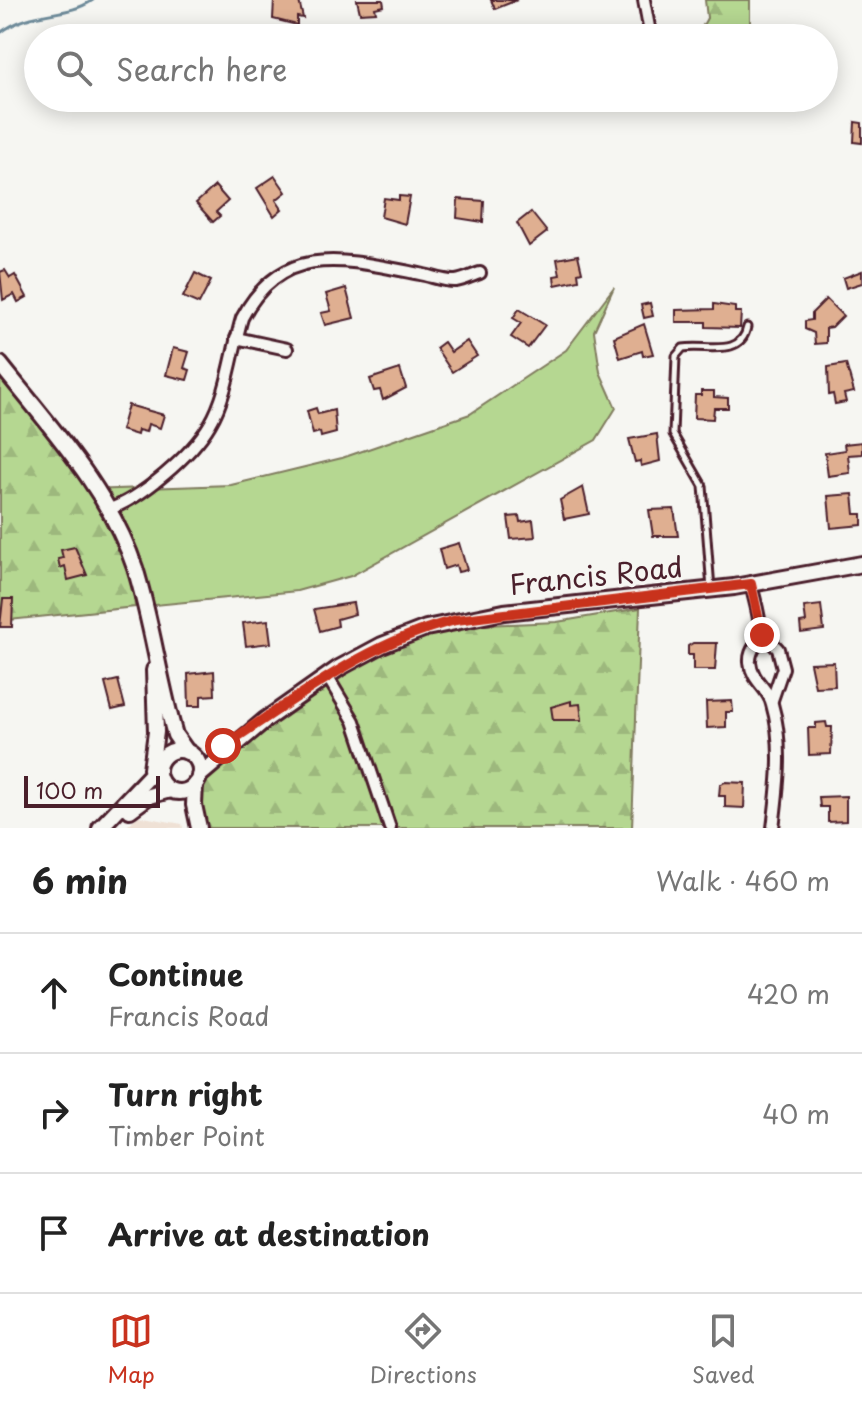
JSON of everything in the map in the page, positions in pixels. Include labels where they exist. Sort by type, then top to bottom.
[{"type":"street","points":[[644,0],[648,24]]},
{"type":"street","points":[[107,510],[123,505],[151,486],[202,435],[211,422],[250,302],[276,275],[302,263],[340,260],[456,281],[480,273]]},
{"type":"street","points":[[236,338],[287,349]]},
{"type":"street","points":[[0,364],[75,460],[107,510],[135,568],[175,735],[190,754],[197,780],[194,805],[199,828]]},
{"type":"street","name":"Francis Road","points":[[190,754],[218,749],[327,676],[382,645],[456,620],[711,590],[862,564]]},
{"type":"street","points":[[751,584],[760,630],[778,649],[783,668],[772,701],[780,769],[773,828]]},
{"type":"street","points":[[760,630],[750,654],[751,666],[755,681],[772,701]]},
{"type":"street","points":[[153,648],[156,768],[160,781],[172,791],[193,828]]},
{"type":"street","points":[[154,666],[166,735],[156,768]]},
{"type":"street","points":[[327,676],[354,721],[390,828]]},
{"type":"street","name":"Francis Road","points":[[197,780],[265,720]]},
{"type":"street","points":[[100,828],[174,750],[190,754]]},
{"type":"street","points":[[113,828],[144,798],[186,791],[197,780]]},
{"type":"lane","points":[[711,590],[703,486],[673,434],[676,356],[683,348],[737,345],[745,338],[747,327]]},
{"type":"shaded area","points":[[138,816],[182,824],[183,828],[125,828]]},
{"type":"green space","points":[[705,0],[750,0],[750,24],[704,24],[707,18]]},
{"type":"green space","points":[[614,287],[594,331],[600,372],[616,408],[596,440],[351,576],[297,591],[135,607],[130,556],[89,490],[231,485],[342,458],[470,414],[566,350]]},
{"type":"green space","points":[[0,363],[89,490],[130,556],[135,607],[0,621]]},
{"type":"green space","points":[[640,608],[632,828],[206,828],[200,791],[214,767],[364,662],[440,627],[557,622]]},
{"type":"building","points":[[274,0],[299,1],[303,18],[297,17],[297,24],[273,19]]},
{"type":"building","points":[[357,0],[383,0],[384,6],[375,8],[376,12],[360,13]]},
{"type":"building","points":[[491,0],[517,0],[495,9]]},
{"type":"building","points":[[855,122],[862,123],[862,143],[854,142]]},
{"type":"building","points":[[275,176],[286,192],[276,200],[282,209],[274,216],[257,188]]},
{"type":"building","points":[[215,186],[228,201],[216,212],[220,216],[213,222],[196,203]]},
{"type":"building","points":[[399,196],[410,197],[405,224],[381,217],[384,198],[399,200]]},
{"type":"building","points":[[458,199],[484,201],[483,222],[457,218]]},
{"type":"building","points":[[531,212],[547,232],[529,246],[517,223]]},
{"type":"building","points":[[578,255],[582,272],[578,273],[579,280],[555,285],[554,276],[560,275],[557,259]]},
{"type":"building","points":[[5,270],[10,278],[15,275],[27,297],[18,302],[14,294],[3,300],[0,272]]},
{"type":"building","points":[[862,271],[862,283],[846,288],[843,278]]},
{"type":"building","points":[[195,273],[211,281],[199,304],[183,297]]},
{"type":"building","points":[[346,288],[354,318],[325,325],[321,313],[331,311],[326,294]]},
{"type":"building","points":[[826,299],[843,316],[832,327],[826,328],[826,343],[815,344],[814,333],[805,329],[805,321],[812,320],[812,313]]},
{"type":"building","points":[[650,303],[653,316],[644,318],[641,305]]},
{"type":"building","points":[[714,304],[735,307],[735,312],[741,312],[740,328],[706,327],[706,322],[676,322],[676,310],[714,309]]},
{"type":"building","points":[[519,309],[545,325],[528,348],[511,337],[521,323],[513,318]]},
{"type":"building","points":[[644,324],[653,354],[643,356],[642,351],[620,358],[614,337]]},
{"type":"building","points":[[467,341],[477,356],[452,372],[436,348],[444,342],[451,352]]},
{"type":"building","points":[[173,348],[189,352],[184,368],[190,370],[187,380],[166,375]]},
{"type":"building","points":[[846,364],[854,392],[844,394],[846,402],[835,404],[833,394],[829,395],[828,367]]},
{"type":"building","points":[[400,369],[406,388],[383,400],[380,390],[374,391],[370,379]]},
{"type":"building","points":[[701,391],[714,391],[714,397],[728,398],[728,408],[714,408],[713,419],[694,418],[695,395],[701,395]]},
{"type":"building","points":[[128,405],[164,415],[160,428],[148,424],[146,432],[138,430],[137,435],[121,430]]},
{"type":"building","points":[[316,408],[318,414],[334,410],[336,433],[321,437],[320,432],[313,434],[307,411]]},
{"type":"building","points":[[657,434],[660,461],[641,466],[640,461],[635,462],[629,439]]},
{"type":"building","points":[[862,442],[862,454],[848,455],[850,473],[828,476],[825,453],[845,450],[844,444]]},
{"type":"building","points":[[583,487],[589,514],[564,519],[560,500]]},
{"type":"building","points":[[853,494],[855,514],[862,514],[862,525],[831,528],[828,496]]},
{"type":"building","points":[[674,509],[678,536],[653,536],[649,510]]},
{"type":"building","points":[[519,516],[520,522],[533,520],[535,537],[511,539],[508,517]]},
{"type":"building","points":[[459,543],[467,570],[458,572],[456,565],[444,569],[439,549]]},
{"type":"building","points":[[75,547],[87,575],[68,580],[65,566],[60,568],[58,559],[63,558],[61,550]]},
{"type":"building","points":[[3,599],[13,599],[12,627],[0,627]]},
{"type":"building","points":[[353,603],[355,614],[337,619],[338,626],[320,631],[314,609]]},
{"type":"building","points":[[821,605],[824,630],[801,633],[800,623],[806,622],[804,607]]},
{"type":"building","points":[[268,620],[271,643],[246,646],[243,623]]},
{"type":"building","points":[[693,643],[717,643],[715,670],[693,670],[693,655],[688,655],[688,646]]},
{"type":"building","points":[[834,662],[835,686],[815,687],[810,663]]},
{"type":"building","points":[[214,671],[215,695],[201,696],[201,706],[189,706],[188,674]]},
{"type":"building","points":[[118,680],[125,707],[112,710],[105,683]]},
{"type":"building","points":[[571,701],[571,705],[580,704],[582,720],[553,720],[551,707]]},
{"type":"building","points":[[732,701],[733,712],[726,712],[726,727],[707,728],[706,702]]},
{"type":"building","points":[[826,722],[827,727],[832,727],[831,754],[809,755],[808,728],[816,728],[816,723]]},
{"type":"building","points":[[725,782],[745,783],[744,808],[725,807],[725,796],[719,796],[720,785]]},
{"type":"building","points":[[846,796],[846,821],[828,822],[828,807],[820,807],[819,797]]},
{"type":"waterway","points":[[0,33],[25,20],[71,10],[93,0]]},
{"type":"route","points":[[223,746],[360,656],[411,633],[456,620],[751,584],[762,635]]}]
